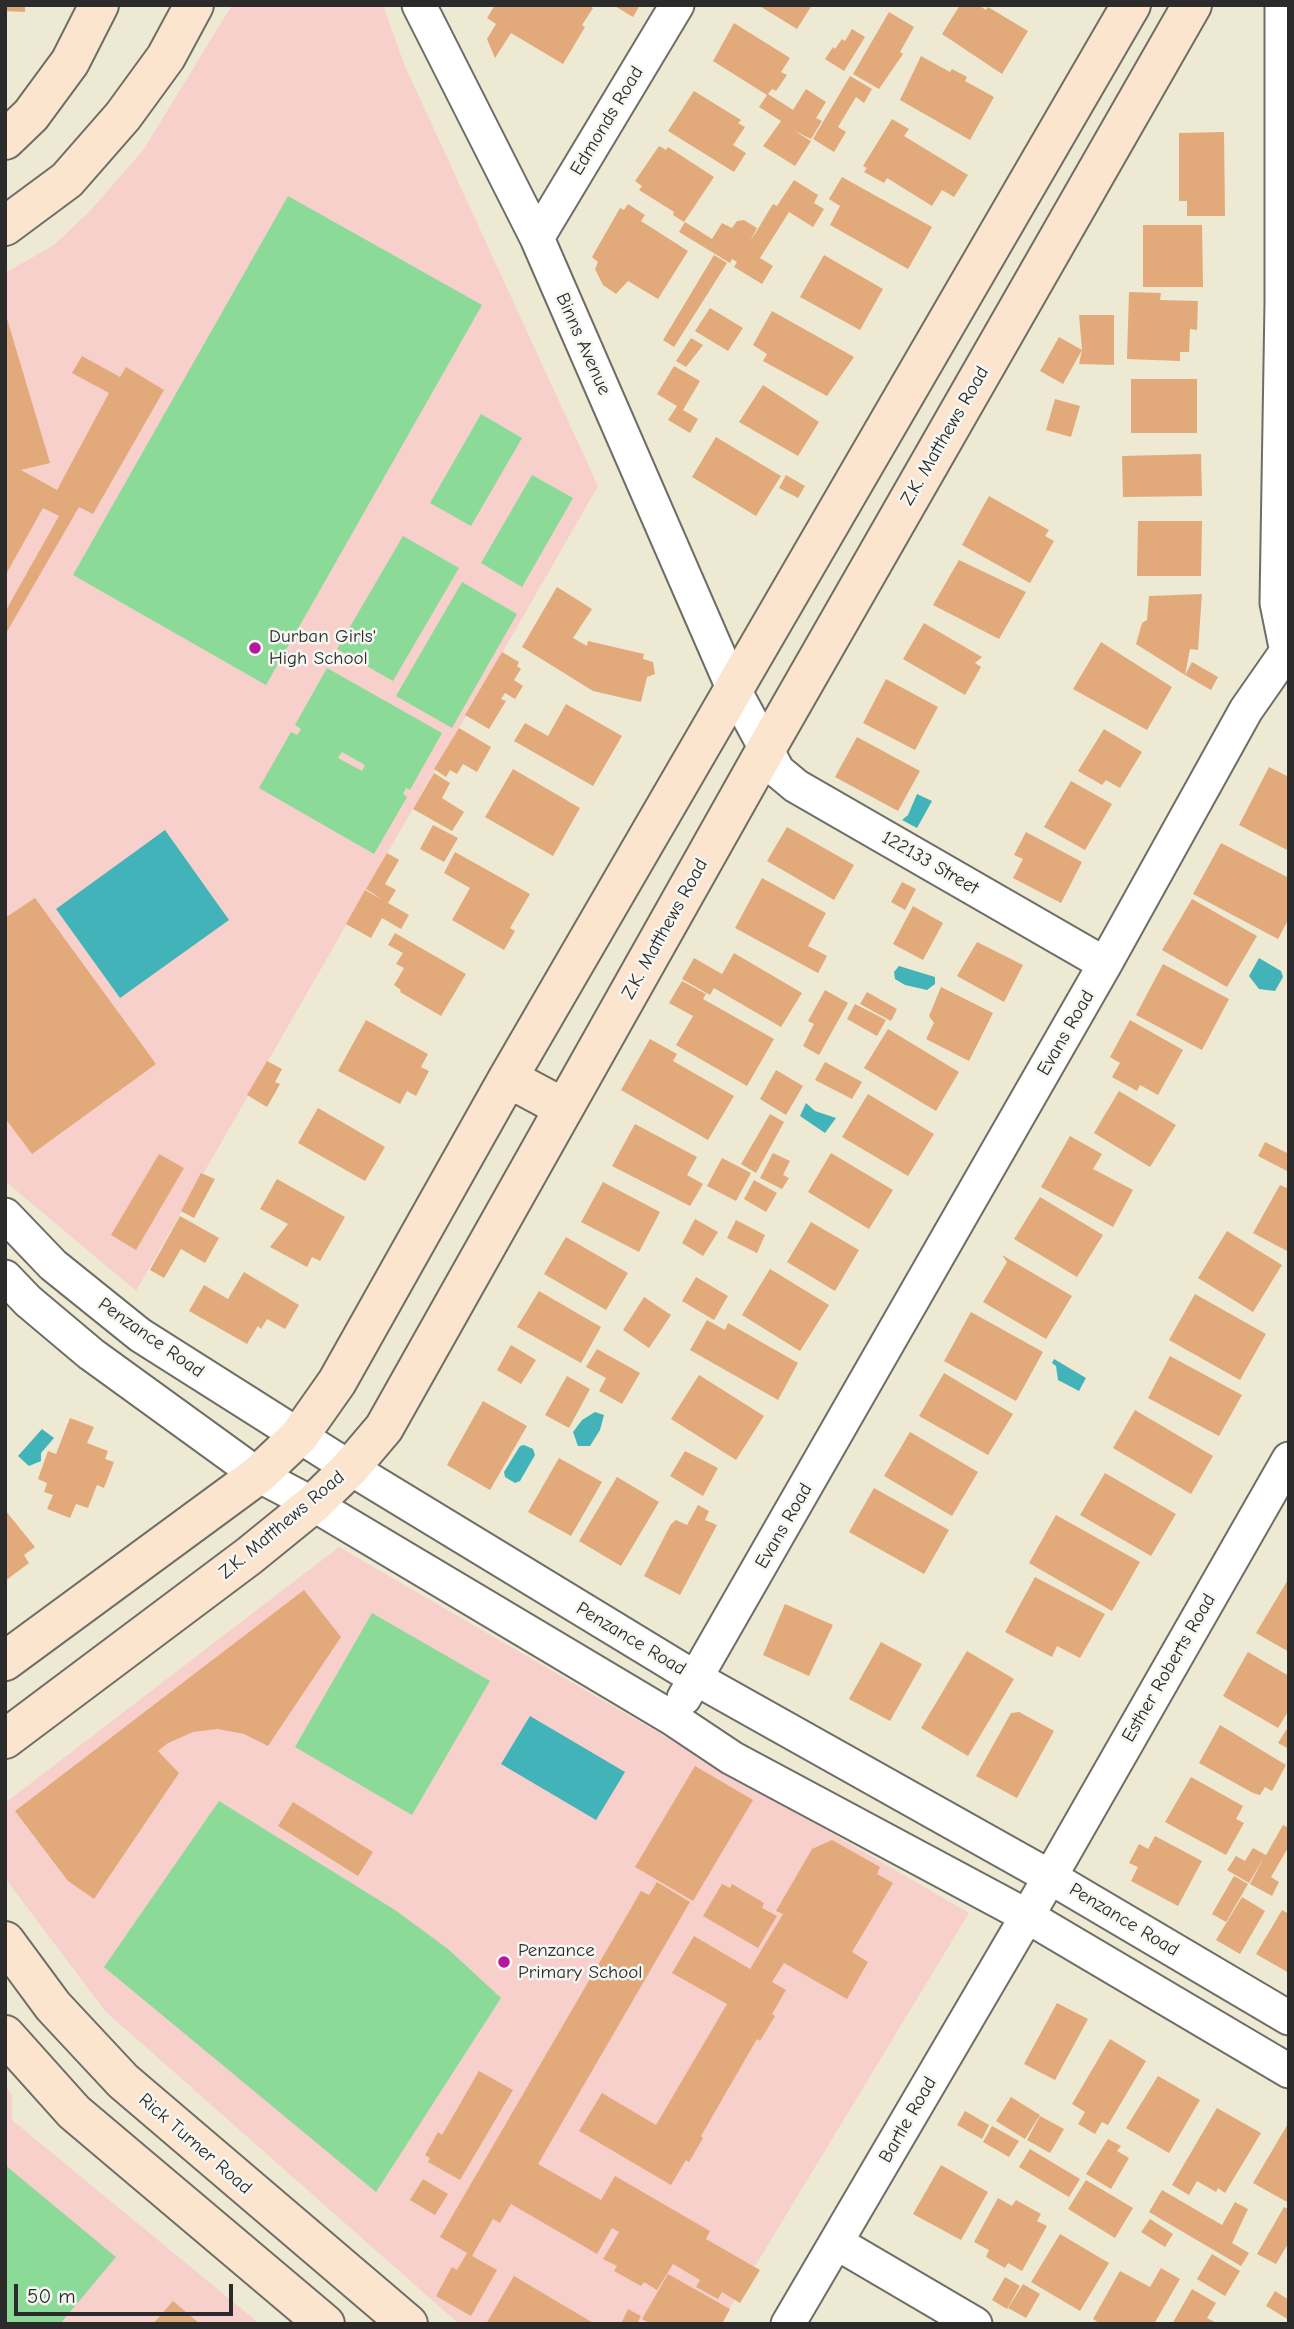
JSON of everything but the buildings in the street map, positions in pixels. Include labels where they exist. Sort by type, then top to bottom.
[{"type":"street","points":[[5,140],[31,115],[70,62],[99,5]]},
{"type":"street","points":[[5,226],[67,180],[107,135],[166,57],[194,5]]},
{"type":"street","name":"Binns Avenue","points":[[419,5],[537,238],[733,688],[765,751]]},
{"type":"street","name":"Edmonds Road","points":[[537,238],[677,5]]},
{"type":"street","points":[[5,1661],[258,1475],[299,1436],[337,1382],[508,1078],[733,688],[1132,5]]},
{"type":"street","name":"Z.K. Matthews Road","points":[[5,1739],[249,1556],[313,1504],[350,1468],[384,1428],[765,751],[1192,5]]},
{"type":"street","name":"Evans Road","points":[[672,1717],[697,1679],[1105,964],[1246,710],[1287,658],[1277,603],[1285,302],[1282,5]]},
{"type":"street","points":[[894,413],[942,441]]},
{"type":"street","name":"122133 Street","points":[[765,751],[778,771],[796,786],[1105,964]]},
{"type":"street","points":[[508,1078],[564,1108]]},
{"type":"street","name":"Penzance Road","points":[[6,1218],[53,1265],[140,1335],[350,1468],[697,1679],[1050,1877],[1289,2018]]},
{"type":"street","points":[[5,1277],[28,1301],[92,1354],[258,1475],[313,1504],[672,1717],[732,1758],[1025,1915],[1289,2071]]},
{"type":"street","name":"Esther Roberts Road","points":[[1025,1915],[1050,1877],[1289,1459]]},
{"type":"street","name":"Bartle Road","points":[[788,2324],[1025,1915]]},
{"type":"street","name":"Rick Turner Road","points":[[5,1941],[53,2006],[123,2081],[408,2324]]},
{"type":"street","points":[[5,2035],[74,2112],[325,2324]]},
{"type":"street","points":[[837,2243],[975,2324]]},
{"type":"shaded area","name":"Durban Girls' High School","points":[[232,5],[383,5],[404,64],[598,486],[136,1291],[5,1181],[5,273],[54,245],[91,210],[144,149]]},
{"type":"shaded area","name":"Penzance Primary School","points":[[339,1547],[969,1913],[720,2324],[459,2324],[105,2011],[5,1878],[5,1803]]},
{"type":"shaded area","points":[[5,2086],[12,2095],[12,2120],[260,2324],[5,2324]]},
{"type":"green space","points":[[288,196],[482,305],[266,685],[73,575]]},
{"type":"green space","points":[[481,414],[522,438],[471,526],[430,503]]},
{"type":"green space","points":[[532,475],[573,498],[522,587],[481,563]]},
{"type":"green space","points":[[403,536],[459,568],[393,681],[337,649]]},
{"type":"green space","points":[[462,582],[517,614],[452,728],[396,696]]},
{"type":"green space","points":[[327,668],[442,733],[410,790],[406,788],[403,794],[407,797],[374,854],[259,788],[291,732],[297,735],[301,729],[295,725]],"holes":[[[342,752],[365,765],[362,771],[338,758]]]},
{"type":"green space","points":[[372,1613],[490,1681],[412,1815],[295,1747]]},
{"type":"green space","points":[[219,1801],[395,1910],[448,1949],[501,1998],[376,2192],[104,1967]]},
{"type":"green space","points":[[5,2165],[116,2257],[60,2324],[5,2324]]},
{"type":"water","points":[[917,794],[932,801],[917,828],[902,820],[908,815]]},
{"type":"water","points":[[165,830],[229,920],[120,998],[56,909]]},
{"type":"water","points":[[1259,958],[1281,971],[1283,977],[1275,991],[1259,989],[1249,976]]},
{"type":"water","points":[[899,966],[935,977],[935,984],[927,990],[905,985],[895,979],[894,972]]},
{"type":"water","points":[[806,1103],[815,1111],[836,1118],[825,1133],[800,1116]]},
{"type":"water","points":[[1054,1359],[1086,1378],[1079,1391],[1058,1380],[1056,1366],[1052,1363]]},
{"type":"water","points":[[595,1412],[604,1415],[600,1430],[590,1446],[578,1446],[573,1432],[582,1420]]},
{"type":"water","points":[[42,1429],[54,1438],[41,1453],[41,1461],[29,1466],[18,1456]]},
{"type":"water","points":[[520,1446],[533,1449],[535,1455],[520,1481],[515,1483],[505,1477],[504,1472]]},
{"type":"water","points":[[530,1716],[625,1772],[596,1820],[501,1764]]},
{"type":"place","name":"Durban Girls' High School","points":[[255,648]]},
{"type":"place","name":"Penzance Primary School","points":[[504,1962]]}]
